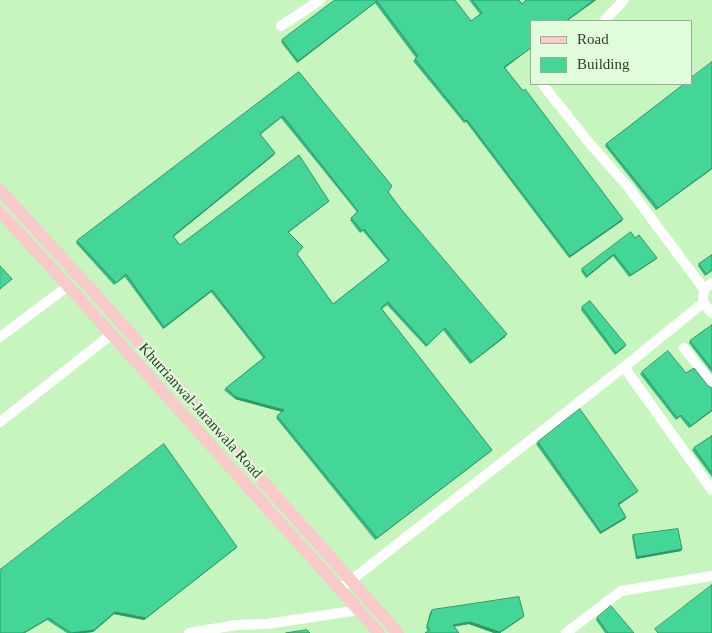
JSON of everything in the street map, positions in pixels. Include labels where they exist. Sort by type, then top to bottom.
[{"type":"main road","name":"Khurrianwal-Jaranwala Road","points":[[0,190],[398,633]]},
{"type":"main road","name":"Khurrianwal-Jaranwala Road","points":[[0,212],[112,334],[379,633]]},
{"type":"street","points":[[281,26],[320,0]]},
{"type":"street","points":[[605,20],[624,0]]},
{"type":"street","points":[[340,589],[703,303],[708,286],[543,85]]},
{"type":"street","points":[[0,337],[68,286]]},
{"type":"street","points":[[703,303],[712,313]]},
{"type":"street","points":[[0,422],[112,334]]},
{"type":"street","points":[[684,348],[712,384]]},
{"type":"street","points":[[624,367],[712,490]]},
{"type":"street","points":[[566,633],[621,591],[712,576]]},
{"type":"street","points":[[189,633],[236,624],[267,624],[359,610]]},
{"type":"building","points":[[335,0],[455,0],[471,21],[482,13],[472,0],[519,0],[522,4],[526,0],[594,0],[567,20],[530,20],[530,49],[504,67],[523,91],[525,89],[623,219],[570,256],[467,120],[465,121],[415,59],[418,56],[377,1],[298,61],[282,40]]},
{"type":"building","points":[[712,62],[712,168],[658,208],[606,144],[683,85],[692,85],[692,77]]},
{"type":"building","points":[[299,72],[392,186],[388,192],[401,209],[507,334],[472,362],[445,328],[427,345],[388,302],[381,308],[492,450],[377,538],[277,416],[284,410],[236,397],[226,388],[265,357],[212,290],[164,327],[126,274],[116,283],[77,241]],"holes":[[[283,116],[358,211],[351,218],[362,231],[364,229],[389,260],[333,304],[297,254],[303,247],[288,232],[329,201],[299,155],[180,245],[173,236],[275,153],[260,134]]]},
{"type":"building","points":[[631,232],[635,238],[639,235],[657,258],[631,275],[614,254],[587,276],[582,269]]},
{"type":"building","points":[[712,255],[712,270],[706,274],[699,264]]},
{"type":"building","points":[[0,266],[12,279],[0,289]]},
{"type":"building","points":[[590,301],[626,345],[616,353],[582,307]]},
{"type":"building","points":[[712,325],[712,369],[690,341]]},
{"type":"building","points":[[668,351],[686,373],[694,368],[708,386],[712,388],[712,410],[691,426],[681,415],[677,418],[642,372]]},
{"type":"building","points":[[580,409],[638,491],[618,504],[626,517],[601,532],[538,442]]},
{"type":"building","points":[[712,436],[712,473],[694,448]]},
{"type":"building","points":[[164,444],[237,547],[146,618],[115,612],[94,630],[71,633],[49,618],[23,633],[0,633],[0,570]]},
{"type":"building","points":[[678,529],[682,549],[637,557],[633,535]]},
{"type":"building","points":[[712,585],[712,633],[658,633],[655,629]]},
{"type":"building","points":[[519,597],[524,616],[500,632],[470,622],[453,625],[459,633],[425,633],[430,630],[427,626],[432,610]]},
{"type":"building","points":[[611,606],[634,633],[608,633],[597,618]]},
{"type":"building","points":[[307,630],[310,633],[286,633]]}]
